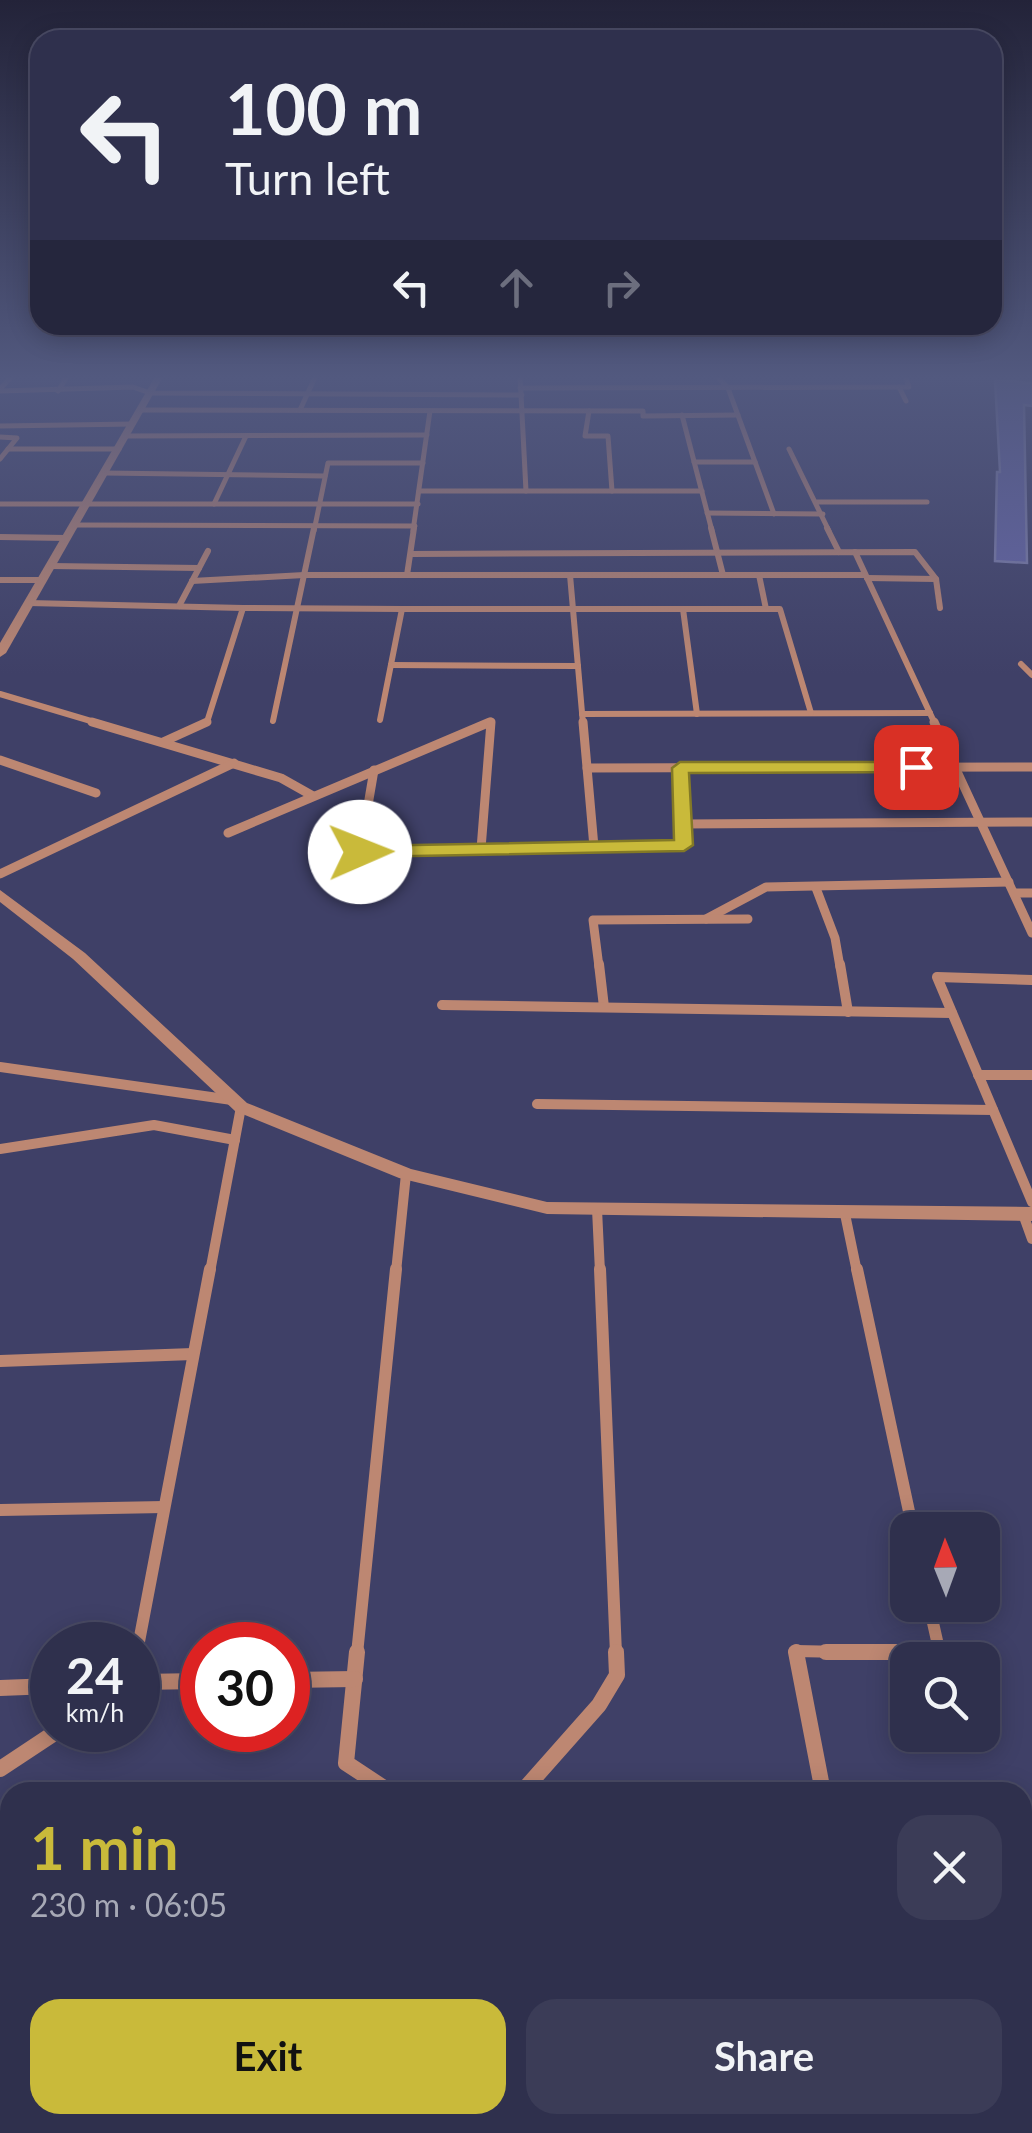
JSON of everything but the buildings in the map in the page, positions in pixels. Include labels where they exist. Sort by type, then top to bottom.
[{"type":"street","points":[[0,653],[104,475]]},
{"type":"street","points":[[214,504],[228,475]]},
{"type":"street","points":[[254,475],[325,476],[273,721]]},
{"type":"street","points":[[408,575],[422,475]]},
{"type":"street","points":[[525,475],[526,490]]},
{"type":"street","points":[[611,475],[612,491]]},
{"type":"street","points":[[697,475],[723,575]]},
{"type":"street","points":[[760,475],[774,514]]},
{"type":"street","points":[[803,475],[839,552]]},
{"type":"street","points":[[420,490],[702,491]]},
{"type":"street","points":[[817,502],[927,502]]},
{"type":"street","points":[[0,504],[418,504]]},
{"type":"street","points":[[708,513],[823,514]]},
{"type":"street","points":[[75,524],[414,526]]},
{"type":"street","points":[[0,537],[67,538]]},
{"type":"street","points":[[179,606],[208,551]]},
{"type":"street","points":[[855,552],[1032,934]]},
{"type":"street","points":[[411,554],[915,552],[936,579],[940,608]]},
{"type":"street","points":[[51,566],[199,568]]},
{"type":"street","points":[[192,581],[408,575],[936,579]]},
{"type":"street","points":[[570,575],[594,847]]},
{"type":"street","points":[[759,575],[766,609]]},
{"type":"street","points":[[0,580],[43,580]]},
{"type":"street","points":[[30,603],[402,610],[572,606],[780,609],[811,714]]},
{"type":"street","points":[[163,742],[207,722],[243,608]]},
{"type":"street","points":[[684,609],[696,714]]},
{"type":"street","points":[[380,720],[402,610]]},
{"type":"street","points":[[1021,664],[1032,675]]},
{"type":"street","points":[[391,665],[578,666]]},
{"type":"street","points":[[0,694],[281,778],[313,796]]},
{"type":"street","points":[[582,714],[930,714]]},
{"type":"street","points":[[228,833],[491,721],[481,849]]},
{"type":"street","points":[[0,760],[96,794]]},
{"type":"street","points":[[0,874],[234,763]]},
{"type":"street","points":[[587,768],[1032,767]]},
{"type":"street","points":[[374,770],[360,852],[684,845],[680,768]]},
{"type":"street","points":[[683,824],[1032,822]]},
{"type":"street","points":[[706,919],[766,887],[1008,882]]},
{"type":"street","points":[[816,888],[835,938],[848,1012]]},
{"type":"street","points":[[1014,893],[1032,894]]},
{"type":"street","points":[[0,895],[79,956],[238,1104]]},
{"type":"street","points":[[604,1007],[593,920],[748,919]]},
{"type":"street","points":[[1032,980],[937,978],[993,1110],[1029,1210],[1032,1240]]},
{"type":"street","points":[[442,1005],[952,1013]]},
{"type":"street","points":[[0,1068],[238,1104],[406,1174],[547,1208],[845,1214],[1029,1210]]},
{"type":"street","points":[[978,1075],[1032,1075]]},
{"type":"street","points":[[143,1622],[238,1104]]},
{"type":"street","points":[[537,1104],[993,1110]]},
{"type":"street","points":[[0,1148],[154,1125],[234,1140]]},
{"type":"street","points":[[374,1782],[346,1764],[406,1174]]},
{"type":"street","points":[[531,1782],[599,1704],[618,1675],[597,1209]]},
{"type":"street","points":[[845,1214],[909,1512]]},
{"type":"street","points":[[0,1361],[193,1354]]},
{"type":"street","points":[[0,1510],[164,1507]]},
{"type":"street","points":[[821,1782],[796,1652],[940,1654],[933,1622]]},
{"type":"street","points":[[310,1680],[355,1679]]},
{"type":"street","points":[[0,1688],[30,1687]]},
{"type":"street","points":[[0,1769],[30,1749]]},
{"type":"route","points":[[360,852],[684,845],[680,768],[916,767]]}]
